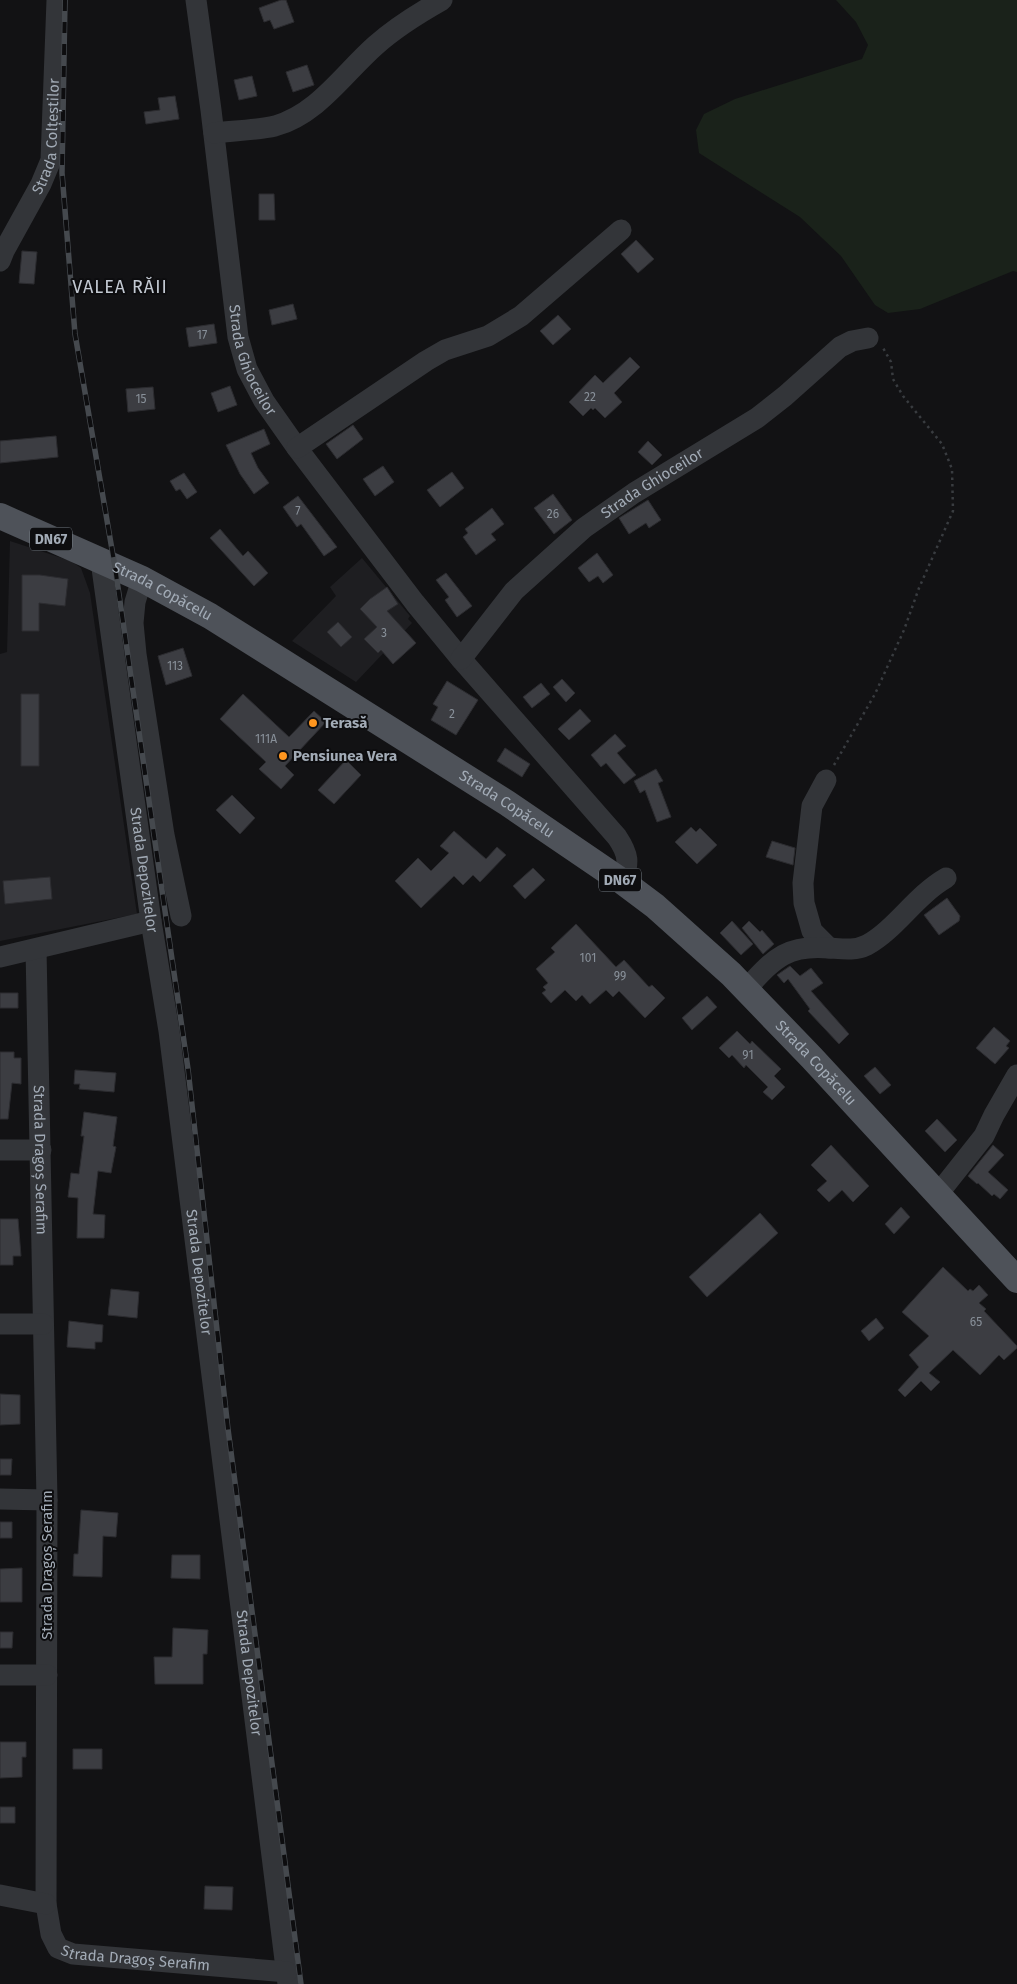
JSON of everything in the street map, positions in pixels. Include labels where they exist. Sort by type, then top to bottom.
[{"type":"main road","name":"Strada Copăcelu","points":[[0,516],[142,580],[210,616],[305,674],[506,803],[623,882],[682,930],[746,990],[1017,1280]]},
{"type":"street","name":"Strada Colțeștilor","points":[[0,261],[41,184],[51,160],[57,0]]},
{"type":"street","name":"Strada Ghioceilor","points":[[196,0],[238,337],[247,369],[264,401],[297,448],[415,603],[626,850],[628,860],[623,882]]},
{"type":"street","points":[[214,133],[274,126],[306,110],[333,88],[377,44],[401,25],[442,0]]},
{"type":"street","points":[[297,448],[444,350],[488,336],[521,316],[621,230]]},
{"type":"street","name":"Strada Ghioceilor","points":[[461,659],[514,590],[584,528],[634,493],[757,418],[840,347],[852,341],[868,338]]},
{"type":"street","name":"Strada Depozitelor","points":[[101,561],[151,921],[169,1031],[287,1978]]},
{"type":"street","points":[[142,580],[135,602],[133,623],[136,654],[164,835],[181,916]]},
{"type":"street","points":[[826,780],[817,795],[810,815],[803,883],[812,931],[829,948]]},
{"type":"street","points":[[785,953],[796,949],[814,947],[856,949],[866,945],[878,938],[922,895],[946,878]]},
{"type":"street","points":[[746,990],[796,940],[802,929],[807,912]]},
{"type":"street","points":[[0,957],[151,921]]},
{"type":"street","name":"Strada Dragoș Serafim","points":[[36,949],[47,1500],[46,1904],[50,1934],[58,1948],[73,1954],[287,1978]]},
{"type":"street","points":[[938,1194],[984,1136],[1017,1075]]},
{"type":"street","points":[[0,1150],[41,1150]]},
{"type":"street","points":[[0,1324],[43,1324]]},
{"type":"street","points":[[0,1500],[47,1500]]},
{"type":"street","points":[[0,1675],[47,1675]]},
{"type":"street","points":[[0,1895],[46,1904]]},
{"type":"path","points":[[826,780],[875,694],[904,630],[919,588],[953,511],[952,469],[942,444],[903,396],[893,379],[891,362],[883,347],[868,338]]},
{"type":"shaded area","points":[[836,0],[1017,0],[1017,272],[1013,271],[920,309],[888,313],[875,305],[841,256],[800,217],[699,153],[696,130],[704,114],[735,99],[862,59],[868,45],[856,22]]},
{"type":"shaded area","points":[[10,541],[71,561],[81,568],[90,593],[137,914],[0,941],[0,654],[7,652]]},
{"type":"shaded area","points":[[362,558],[410,616],[408,619],[412,623],[356,682],[292,641],[336,596],[330,587]]},
{"type":"building","points":[[286,0],[294,22],[274,29],[270,20],[264,22],[259,8]]},
{"type":"building","points":[[307,65],[314,85],[293,92],[286,72]]},
{"type":"building","points":[[252,76],[257,96],[239,100],[234,80]]},
{"type":"building","points":[[175,96],[179,119],[146,124],[144,112],[160,110],[158,98]]},
{"type":"building","points":[[259,194],[274,194],[275,220],[259,220]]},
{"type":"building","points":[[636,240],[654,259],[638,273],[621,254]]},
{"type":"building","points":[[22,251],[37,252],[34,284],[19,283]]},
{"type":"building","points":[[293,304],[297,319],[272,325],[269,310]]},
{"type":"building","points":[[558,315],[571,329],[553,345],[540,331]]},
{"type":"building","points":[[214,324],[217,343],[189,347],[186,328]]},
{"type":"building","points":[[630,357],[640,367],[614,393],[622,402],[605,418],[595,408],[593,410],[591,408],[583,416],[569,402],[595,375],[603,383]]},
{"type":"building","points":[[230,386],[237,405],[218,412],[211,393]]},
{"type":"building","points":[[153,387],[155,409],[128,412],[126,389]]},
{"type":"building","points":[[353,425],[363,439],[337,459],[326,444]]},
{"type":"building","points":[[264,429],[270,444],[251,453],[258,468],[269,483],[254,494],[240,474],[226,445]]},
{"type":"building","points":[[56,436],[58,457],[0,463],[0,441]]},
{"type":"building","points":[[648,441],[662,455],[652,465],[638,452]]},
{"type":"building","points":[[383,466],[394,482],[375,496],[363,479]]},
{"type":"building","points":[[452,472],[464,488],[440,507],[427,490]]},
{"type":"building","points":[[184,473],[197,492],[187,499],[180,489],[176,491],[170,481]]},
{"type":"building","points":[[553,494],[572,520],[554,534],[534,508]]},
{"type":"building","points":[[298,496],[337,547],[324,556],[301,524],[297,527],[283,507]]},
{"type":"building","points":[[648,500],[661,520],[649,528],[646,523],[629,534],[619,518]]},
{"type":"building","points":[[492,508],[504,524],[491,534],[496,540],[476,555],[463,537],[468,533],[465,529]]},
{"type":"building","points":[[220,529],[243,556],[248,551],[268,573],[254,586],[210,538]]},
{"type":"building","points":[[597,553],[613,575],[603,583],[598,576],[589,582],[578,568]]},
{"type":"building","points":[[446,573],[472,606],[457,617],[445,600],[449,597],[436,580]]},
{"type":"building","points":[[22,575],[40,575],[68,579],[65,606],[39,603],[39,631],[22,631]]},
{"type":"building","points":[[387,587],[398,604],[387,611],[416,643],[393,664],[381,650],[378,653],[364,639],[377,627],[360,609]]},
{"type":"building","points":[[338,622],[352,637],[341,647],[327,632]]},
{"type":"building","points":[[183,648],[192,676],[166,685],[158,656]]},
{"type":"building","points":[[562,679],[575,693],[566,702],[553,687]]},
{"type":"building","points":[[447,681],[478,700],[456,735],[431,720],[438,707],[433,704]]},
{"type":"building","points":[[541,683],[550,694],[532,708],[523,697]]},
{"type":"building","points":[[21,694],[39,694],[39,766],[21,766]]},
{"type":"building","points":[[243,694],[289,737],[314,711],[326,722],[285,766],[294,775],[281,789],[259,769],[266,762],[220,719]]},
{"type":"building","points":[[580,709],[591,721],[569,740],[558,729]]},
{"type":"building","points":[[615,734],[626,746],[617,753],[636,775],[624,784],[606,763],[601,767],[591,755]]},
{"type":"building","points":[[505,748],[530,764],[522,777],[497,761]]},
{"type":"building","points":[[346,760],[361,775],[334,804],[318,790]]},
{"type":"building","points":[[656,769],[663,781],[658,783],[671,817],[657,822],[645,790],[640,793],[634,781]]},
{"type":"building","points":[[232,795],[255,818],[240,834],[216,810]]},
{"type":"building","points":[[691,827],[696,832],[700,828],[717,845],[697,864],[675,842]]},
{"type":"building","points":[[454,831],[486,859],[497,847],[506,855],[480,882],[473,875],[463,885],[454,876],[421,908],[395,881],[418,858],[431,871],[449,853],[440,846]]},
{"type":"building","points":[[772,841],[795,848],[793,865],[766,857]]},
{"type":"building","points":[[533,868],[545,880],[525,899],[513,886]]},
{"type":"building","points":[[50,877],[52,899],[5,904],[3,881]]},
{"type":"building","points":[[947,898],[960,916],[959,921],[939,935],[924,915]]},
{"type":"building","points":[[732,921],[753,944],[741,955],[720,933]]},
{"type":"building","points":[[749,921],[760,932],[762,930],[774,944],[763,954],[742,928]]},
{"type":"building","points":[[576,924],[616,967],[624,960],[649,987],[652,985],[665,998],[645,1018],[619,991],[613,997],[606,990],[590,1004],[582,995],[576,1001],[565,990],[551,1003],[542,993],[546,990],[543,987],[548,983],[536,969],[555,952],[551,948]]},
{"type":"building","points":[[790,966],[800,976],[811,968],[823,983],[811,991],[849,1034],[839,1044],[808,1011],[810,1009],[788,979],[784,983],[777,975]]},
{"type":"building","points":[[0,993],[18,993],[18,1008],[0,1008]]},
{"type":"building","points":[[707,996],[717,1007],[692,1030],[682,1018]]},
{"type":"building","points":[[994,1027],[1010,1041],[1006,1046],[1009,1048],[995,1064],[976,1048]]},
{"type":"building","points":[[737,1031],[750,1044],[752,1041],[781,1069],[774,1076],[785,1087],[772,1100],[763,1092],[768,1087],[746,1065],[744,1068],[732,1055],[729,1058],[719,1048]]},
{"type":"building","points":[[0,1052],[14,1052],[14,1058],[21,1058],[21,1084],[12,1083],[8,1119],[0,1119]]},
{"type":"building","points":[[875,1067],[891,1085],[880,1094],[864,1076]]},
{"type":"building","points":[[75,1070],[116,1073],[114,1092],[79,1089],[80,1084],[74,1084]]},
{"type":"building","points":[[84,1112],[117,1117],[113,1146],[116,1147],[111,1173],[98,1171],[93,1214],[105,1215],[104,1238],[77,1238],[78,1198],[68,1197],[71,1173],[79,1174],[84,1136],[81,1136]]},
{"type":"building","points":[[937,1119],[957,1140],[945,1152],[925,1131]]},
{"type":"building","points":[[831,1145],[869,1186],[853,1202],[842,1190],[829,1202],[817,1190],[827,1181],[811,1165]]},
{"type":"building","points":[[993,1145],[1004,1155],[988,1172],[1008,1190],[1000,1199],[994,1194],[992,1196],[968,1176]]},
{"type":"building","points":[[901,1207],[910,1217],[894,1234],[885,1224]]},
{"type":"building","points":[[760,1213],[778,1233],[707,1297],[689,1277]]},
{"type":"building","points":[[0,1219],[18,1219],[21,1256],[13,1256],[13,1265],[0,1265]]},
{"type":"building","points":[[943,1267],[968,1291],[970,1289],[973,1291],[979,1285],[988,1295],[979,1303],[1017,1348],[1004,1360],[999,1355],[980,1375],[953,1350],[929,1373],[940,1382],[931,1391],[921,1381],[905,1397],[898,1390],[919,1367],[909,1355],[929,1336],[902,1312]]},
{"type":"building","points":[[111,1289],[139,1292],[137,1318],[108,1315]]},
{"type":"building","points":[[876,1318],[884,1328],[869,1341],[861,1331]]},
{"type":"building","points":[[69,1321],[103,1325],[102,1342],[95,1342],[95,1349],[67,1347]]},
{"type":"building","points":[[0,1394],[20,1395],[20,1424],[0,1425]]},
{"type":"building","points":[[0,1459],[12,1459],[11,1475],[0,1475]]},
{"type":"building","points":[[81,1510],[118,1513],[116,1537],[103,1536],[102,1577],[73,1576],[74,1554],[78,1554]]},
{"type":"building","points":[[0,1522],[12,1522],[12,1538],[0,1538]]},
{"type":"building","points":[[172,1555],[200,1555],[200,1579],[171,1578]]},
{"type":"building","points":[[22,1568],[22,1602],[0,1602],[0,1569]]},
{"type":"building","points":[[173,1628],[208,1630],[207,1654],[203,1654],[203,1684],[155,1684],[154,1657],[172,1657]]},
{"type":"building","points":[[0,1632],[13,1632],[12,1648],[0,1648]]},
{"type":"building","points":[[0,1742],[26,1742],[26,1757],[22,1757],[22,1777],[0,1778]]},
{"type":"building","points":[[73,1749],[102,1749],[102,1769],[73,1769]]},
{"type":"building","points":[[0,1807],[15,1807],[15,1823],[0,1823]]},
{"type":"building","points":[[205,1886],[233,1887],[232,1910],[204,1909]]},
{"type":"railway","points":[[65,0],[62,173],[75,334],[115,567],[188,1069],[228,1429],[301,1984]]},
{"type":"place","name":"Terasă","points":[[313,723]]},
{"type":"place","name":"Pensiunea Vera","points":[[283,756]]},
{"type":"district","name":"VALEA RĂII","points":[[120,287]]}]
